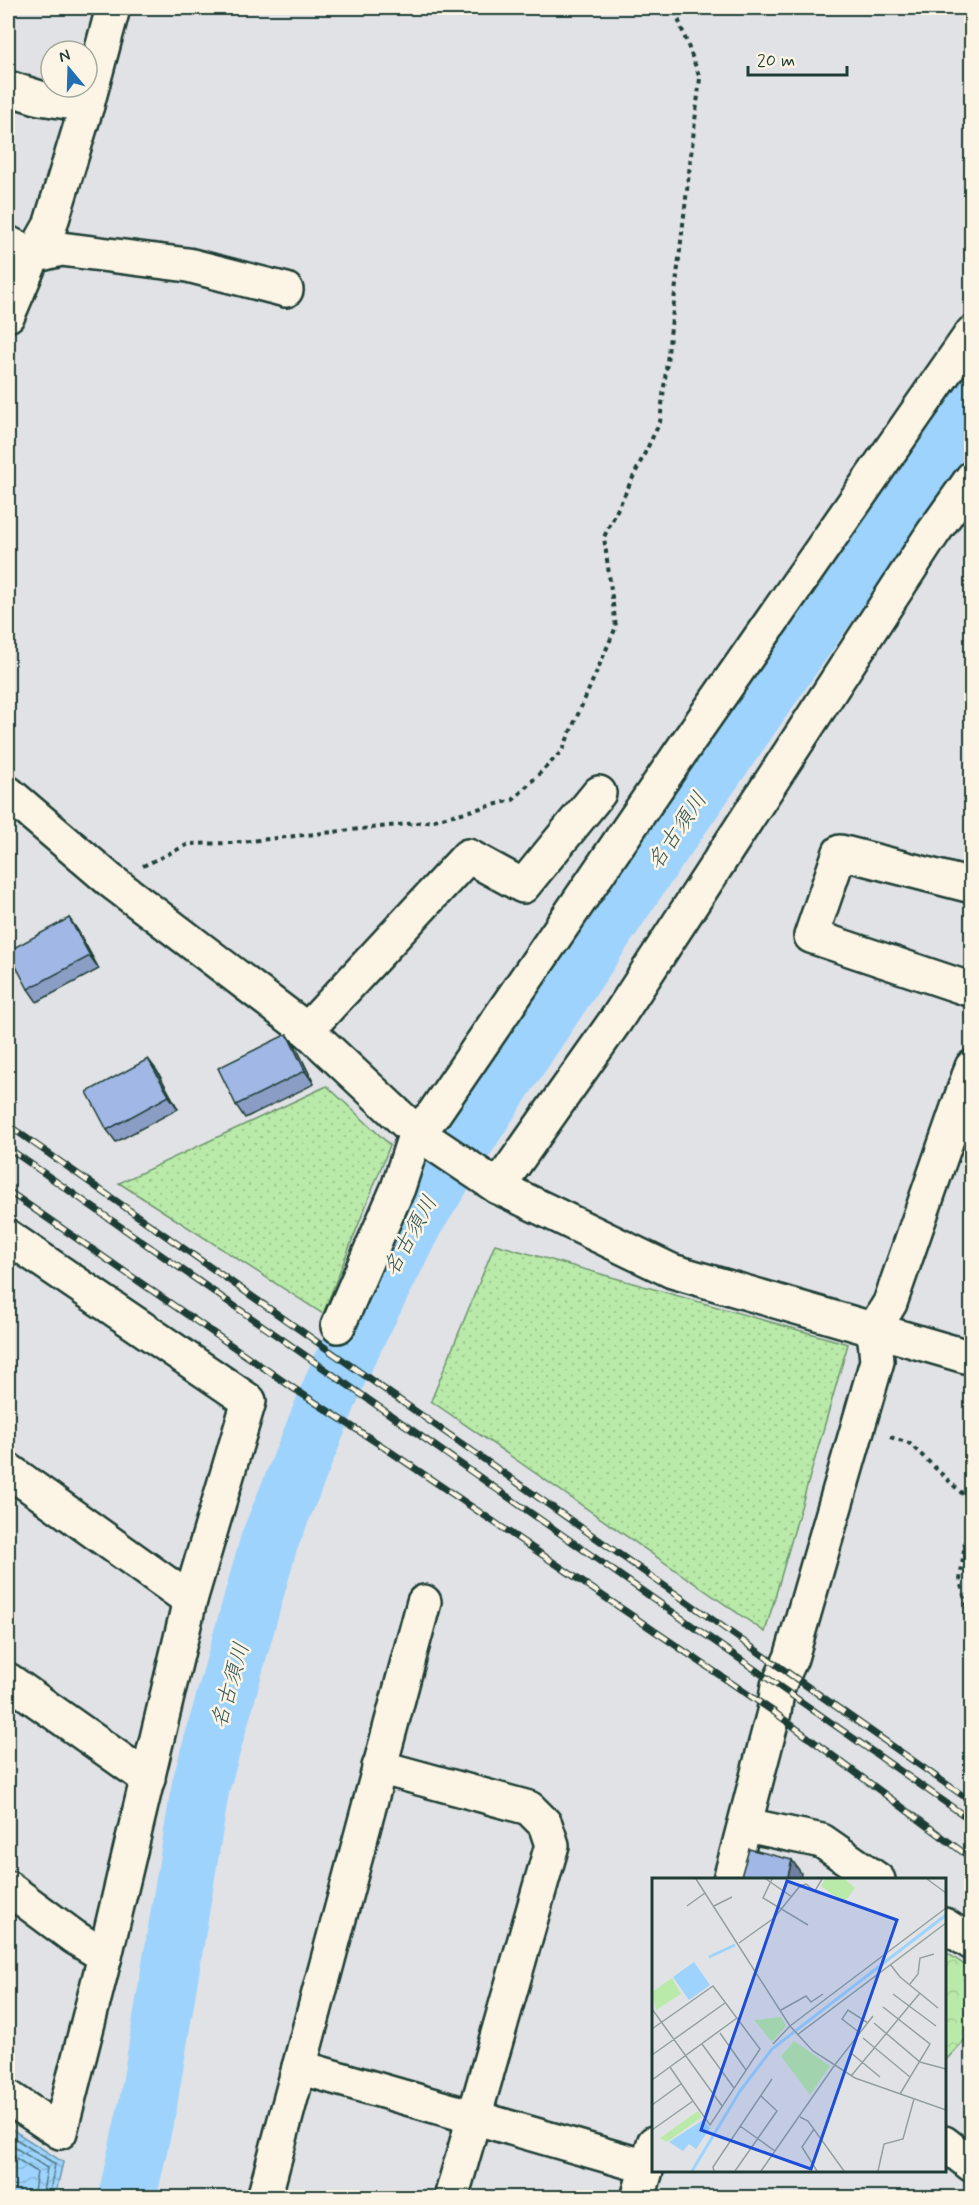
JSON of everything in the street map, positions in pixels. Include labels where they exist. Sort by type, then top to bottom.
[{"type":"street","points":[[8,315],[20,250],[50,226],[87,105],[113,8]]},
{"type":"street","points":[[8,88],[40,98],[87,105]]},
{"type":"street","points":[[20,250],[61,249],[188,265],[286,290]]},
{"type":"street","points":[[338,1326],[398,1188],[416,1132],[433,1115],[687,743],[972,333]]},
{"type":"street","points":[[498,1187],[615,1020],[933,533],[972,478]]},
{"type":"street","points":[[8,793],[111,881],[307,1030],[416,1132],[498,1187],[672,1271],[972,1358]]},
{"type":"street","points":[[307,1030],[468,856],[524,886],[599,793]]},
{"type":"street","points":[[972,886],[840,852],[811,936],[972,990]]},
{"type":"street","points":[[731,1878],[774,1712],[778,1686],[791,1658],[877,1361],[874,1329],[890,1303],[972,1067]]},
{"type":"street","points":[[8,1237],[249,1401],[190,1600],[105,1956],[60,2132],[8,2097]]},
{"type":"street","points":[[8,1470],[190,1600]]},
{"type":"street","points":[[264,2198],[424,1602]]},
{"type":"street","points":[[8,1680],[148,1779]]},
{"type":"street","points":[[379,1767],[529,1808],[545,1824],[552,1845],[451,2198]]},
{"type":"street","points":[[746,1825],[822,1841],[875,1878]]},
{"type":"street","points":[[8,1888],[74,1937],[105,1956]]},
{"type":"street","points":[[946,1926],[972,1943]]},
{"type":"street","points":[[299,2067],[646,2169]]},
{"type":"street","points":[[946,2144],[972,2165]]},
{"type":"path","points":[[111,881],[189,844],[231,843],[426,822],[513,800],[562,751],[616,627],[604,537],[660,422],[700,78],[674,8]]},
{"type":"path","points":[[858,1426],[909,1443],[970,1501],[960,1581],[972,1626]]},
{"type":"green space","points":[[327,1086],[390,1145],[323,1314],[119,1183]]},
{"type":"green space","points":[[495,1244],[848,1344],[765,1632],[431,1401]]},
{"type":"green space","points":[[946,1952],[972,1970],[971,2033],[946,2060]]},
{"type":"water","points":[[8,2127],[63,2162],[55,2197],[8,2197]]},
{"type":"building","points":[[69,918],[90,956],[28,989],[8,951]]},
{"type":"building","points":[[287,1034],[305,1071],[236,1105],[218,1068]]},
{"type":"building","points":[[148,1059],[169,1096],[107,1130],[87,1092]]},
{"type":"building","points":[[749,1849],[792,1860],[788,1878],[741,1878]]},
{"type":"waterway","name":"名古須川","points":[[127,2198],[148,2104],[201,1785],[269,1542],[340,1368],[415,1220],[485,1109],[639,878],[972,398]]},
{"type":"railway","points":[[8,1125],[972,1802]]},
{"type":"railway","points":[[8,1148],[972,1821]]},
{"type":"railway","points":[[8,1191],[293,1388],[774,1712],[972,1859]]}]
